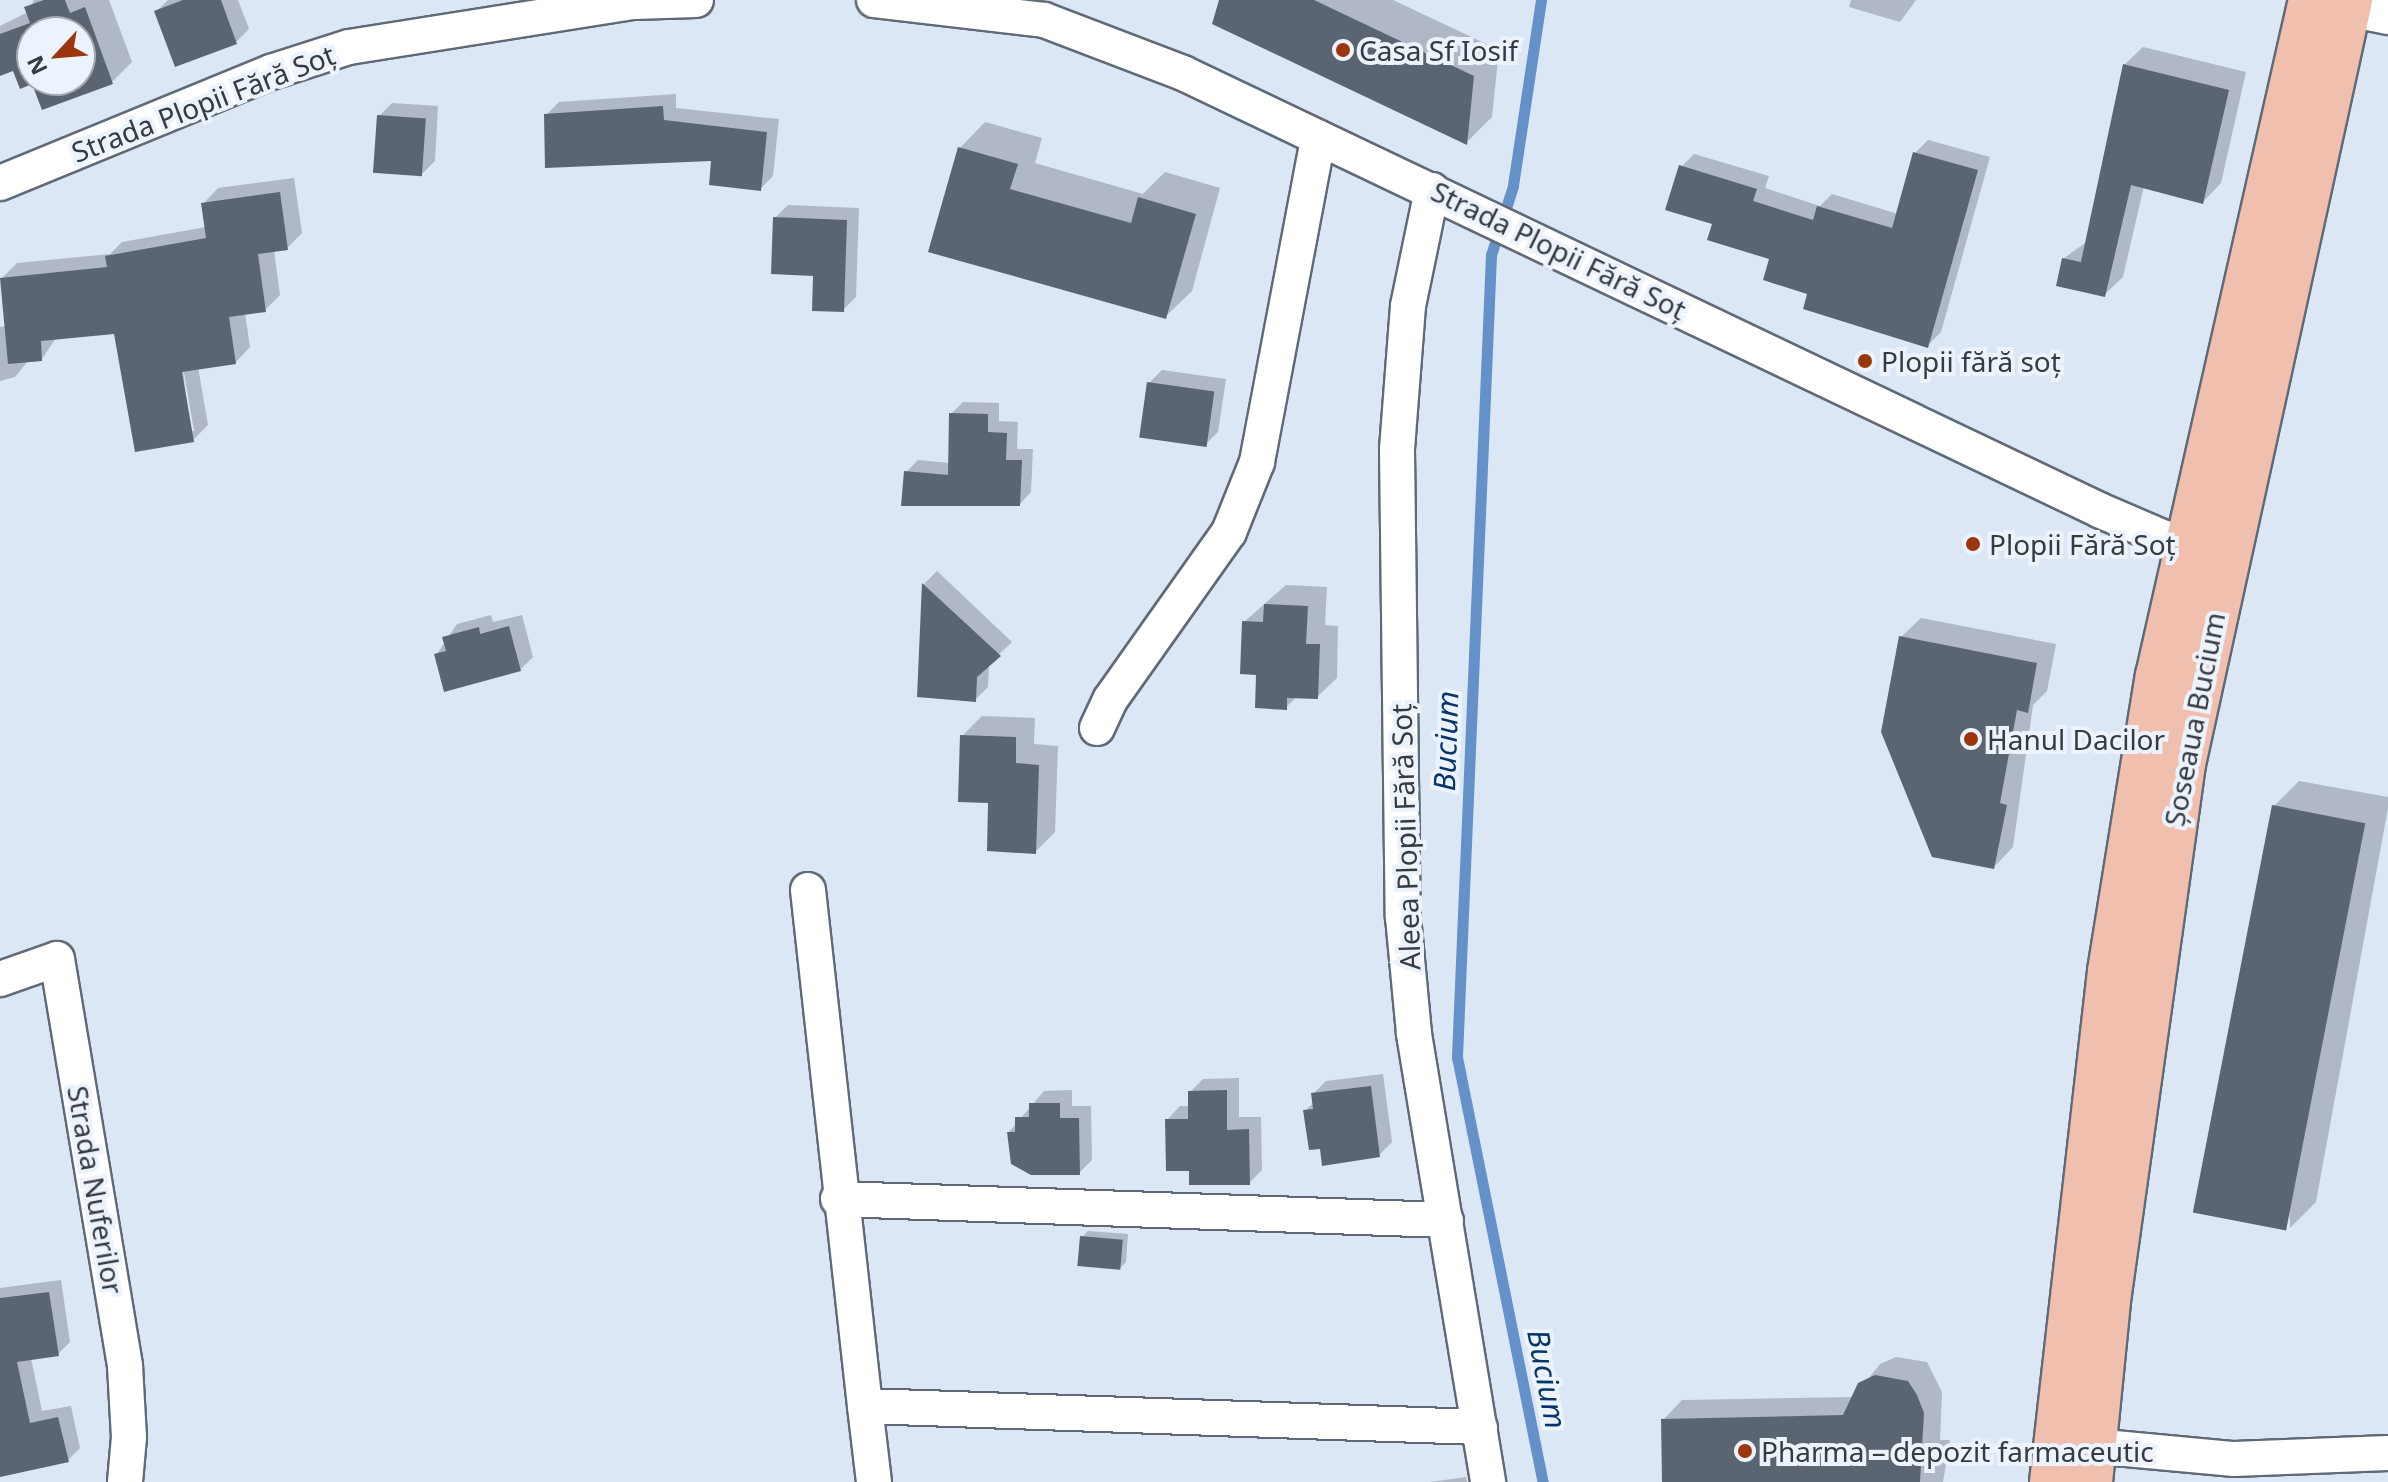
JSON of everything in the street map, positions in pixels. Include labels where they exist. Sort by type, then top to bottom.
[{"type":"main road","name":"Șoseaua Bucium","points":[[2073,1463],[2110,971],[2158,676],[2208,550],[2342,5]]},
{"type":"street","name":"Strada Plopii Fără Soț","points":[[0,183],[271,72],[349,47],[634,2],[696,0]]},
{"type":"street","name":"Strada Plopii Fără Soț","points":[[874,0],[1045,10],[1524,233],[2099,510],[2208,550]]},
{"type":"street","points":[[1097,728],[1110,700],[1229,532],[1257,462],[1318,138]]},
{"type":"street","name":"Aleea Plopii Fără Soț","points":[[1432,190],[1408,306],[1397,450],[1403,917],[1414,1034],[1488,1482]]},
{"type":"street","points":[[808,890],[838,1199],[874,1482]]},
{"type":"street","name":"Strada Nuferilor","points":[[0,979],[57,959],[125,1366],[129,1437],[125,1482]]},
{"type":"street","points":[[838,1199],[1446,1220]]},
{"type":"street","points":[[865,1406],[1480,1427]]},
{"type":"street","name":"Șoseaua Bucium","points":[[2073,1463],[2388,1453]]},
{"type":"building","points":[[44,0],[65,0],[70,13],[85,7],[88,16],[27,16],[24,7]]},
{"type":"building","points":[[183,0],[221,0],[237,44],[175,67],[154,11]]},
{"type":"building","name":"Casa Sf Iosif","points":[[1219,0],[1314,0],[1474,76],[1467,145],[1212,24]]},
{"type":"building","points":[[16,28],[16,79],[13,71],[0,76],[0,34]]},
{"type":"building","points":[[96,37],[113,84],[96,90]]},
{"type":"building","points":[[2123,64],[2229,90],[2203,204],[2131,185],[2105,297],[2056,286],[2062,258],[2081,262]]},
{"type":"building","points":[[37,96],[80,96],[42,110]]},
{"type":"building","points":[[663,106],[664,120],[767,132],[761,191],[709,185],[711,161],[545,168],[544,114]]},
{"type":"building","points":[[377,115],[426,118],[422,176],[373,173]]},
{"type":"building","points":[[958,147],[1018,164],[1010,189],[1131,223],[1138,197],[1196,214],[1166,319],[928,252]]},
{"type":"building","points":[[1913,152],[1978,170],[1928,348],[1803,309],[1807,294],[1763,280],[1769,259],[1707,240],[1712,224],[1665,210],[1679,165],[1757,189],[1753,201],[1813,220],[1817,206],[1892,228]]},
{"type":"building","points":[[280,192],[288,250],[258,254],[266,312],[229,317],[236,364],[182,372],[194,442],[135,452],[114,334],[41,341],[42,361],[8,364],[0,278],[107,267],[105,256],[206,238],[201,203]]},
{"type":"building","points":[[773,217],[847,220],[844,312],[812,311],[813,276],[771,274]]},
{"type":"building","points":[[1147,382],[1214,391],[1207,447],[1139,437]]},
{"type":"building","points":[[949,413],[988,414],[988,432],[1007,433],[1006,460],[1022,460],[1020,506],[901,506],[904,471],[948,475]]},
{"type":"building","points":[[922,583],[1001,656],[977,677],[976,702],[917,697]]},
{"type":"building","points":[[1264,604],[1308,606],[1306,644],[1320,644],[1318,699],[1287,698],[1287,710],[1255,708],[1256,675],[1240,674],[1242,621],[1263,622]]},
{"type":"building","points":[[509,626],[521,671],[444,692],[434,654],[446,651],[442,637],[479,627],[480,634]]},
{"type":"building","points":[[1899,636],[2037,663],[2028,713],[2017,710],[2000,803],[2007,805],[1994,869],[1932,857],[1881,732]]},
{"type":"building","points":[[960,735],[1016,737],[1016,763],[1039,765],[1036,854],[987,851],[988,803],[958,802]]},
{"type":"building","points":[[2272,805],[2365,823],[2286,1231],[2193,1212]]},
{"type":"building","points":[[1371,1086],[1380,1157],[1322,1166],[1320,1149],[1309,1150],[1303,1110],[1313,1109],[1311,1093]]},
{"type":"building","points":[[1227,1090],[1227,1130],[1249,1129],[1250,1185],[1189,1185],[1189,1171],[1166,1171],[1165,1119],[1188,1119],[1188,1091]]},
{"type":"building","points":[[1029,1103],[1060,1103],[1060,1118],[1079,1118],[1080,1175],[1031,1175],[1011,1164],[1007,1132],[1015,1132],[1015,1117],[1029,1117]]},
{"type":"building","points":[[1080,1236],[1123,1240],[1120,1270],[1077,1266]]},
{"type":"building","points":[[49,1292],[59,1356],[17,1362],[30,1423],[58,1417],[69,1462],[0,1477],[0,1298]]},
{"type":"building","points":[[1875,1375],[1908,1381],[1917,1395],[1924,1413],[1920,1482],[1662,1482],[1661,1419],[1843,1415],[1858,1383]]},
{"type":"waterway","name":"Bucium","points":[[1541,0],[1513,186],[1491,255],[1457,1057],[1543,1482]]},
{"type":"place","name":"Casa Sf Iosif","points":[[1343,50]]},
{"type":"place","name":"Plopii fără soț","points":[[1865,361]]},
{"type":"place","name":"Plopii Fără Soț","points":[[1973,544]]},
{"type":"place","name":"Hanul Dacilor","points":[[1971,739]]},
{"type":"place","name":"Pharma – depozit farmaceutic","points":[[1745,1451]]}]
